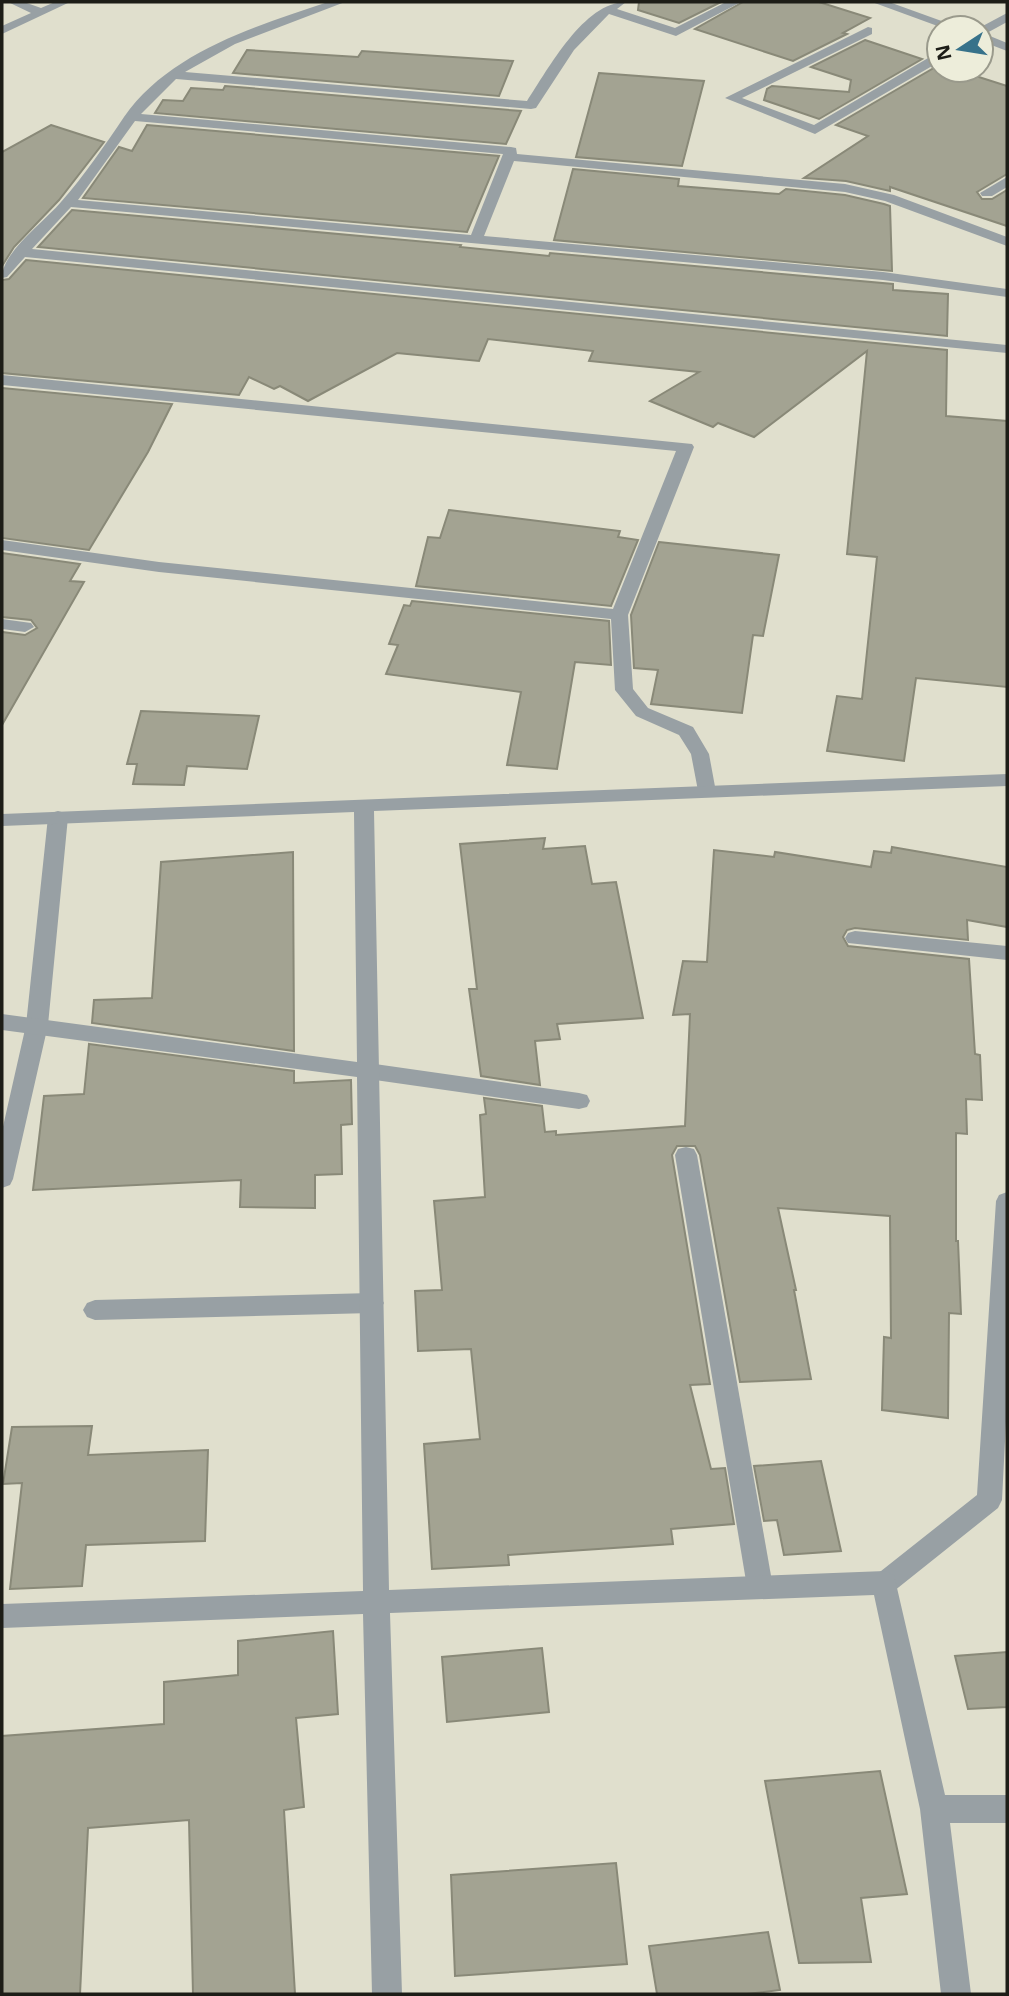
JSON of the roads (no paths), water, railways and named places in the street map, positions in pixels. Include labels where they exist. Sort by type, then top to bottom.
[{"type":"street","points":[[14,2],[40,12]]},
{"type":"street","points":[[2,30],[64,2]]},
{"type":"street","points":[[2,274],[19,252],[68,203],[130,117],[173,75],[199,59],[270,25],[339,2]]},
{"type":"street","points":[[173,75],[531,104],[583,31],[606,9],[620,2]]},
{"type":"street","points":[[606,9],[677,32],[736,2]]},
{"type":"street","points":[[878,2],[925,18]]},
{"type":"street","points":[[868,31],[732,98],[815,130],[925,65]]},
{"type":"street","points":[[130,117],[511,152],[476,239]]},
{"type":"street","points":[[511,157],[845,188],[888,198],[1007,242]]},
{"type":"street","points":[[987,194],[1007,181]]},
{"type":"street","points":[[68,203],[883,276],[1007,293]]},
{"type":"street","points":[[19,252],[1007,349]]},
{"type":"street","points":[[2,380],[687,447],[619,615],[624,690],[642,712],[686,731],[700,754],[706,792]]},
{"type":"street","points":[[2,545],[159,567],[619,615]]},
{"type":"street","points":[[2,624],[26,627]]},
{"type":"street","points":[[2,820],[1007,780]]},
{"type":"street","points":[[364,804],[376,1600],[387,1994]]},
{"type":"street","points":[[2,1179],[37,1026],[58,817]]},
{"type":"street","points":[[855,938],[1007,953]]},
{"type":"street","points":[[2,1022],[579,1101]]},
{"type":"street","points":[[686,1155],[760,1587]]},
{"type":"street","points":[[2,1616],[885,1583],[989,1500],[1007,1201]]},
{"type":"street","points":[[95,1310],[372,1303]]},
{"type":"street","points":[[885,1583],[934,1809],[956,1994]]},
{"type":"street","points":[[934,1809],[1007,1809]]}]
